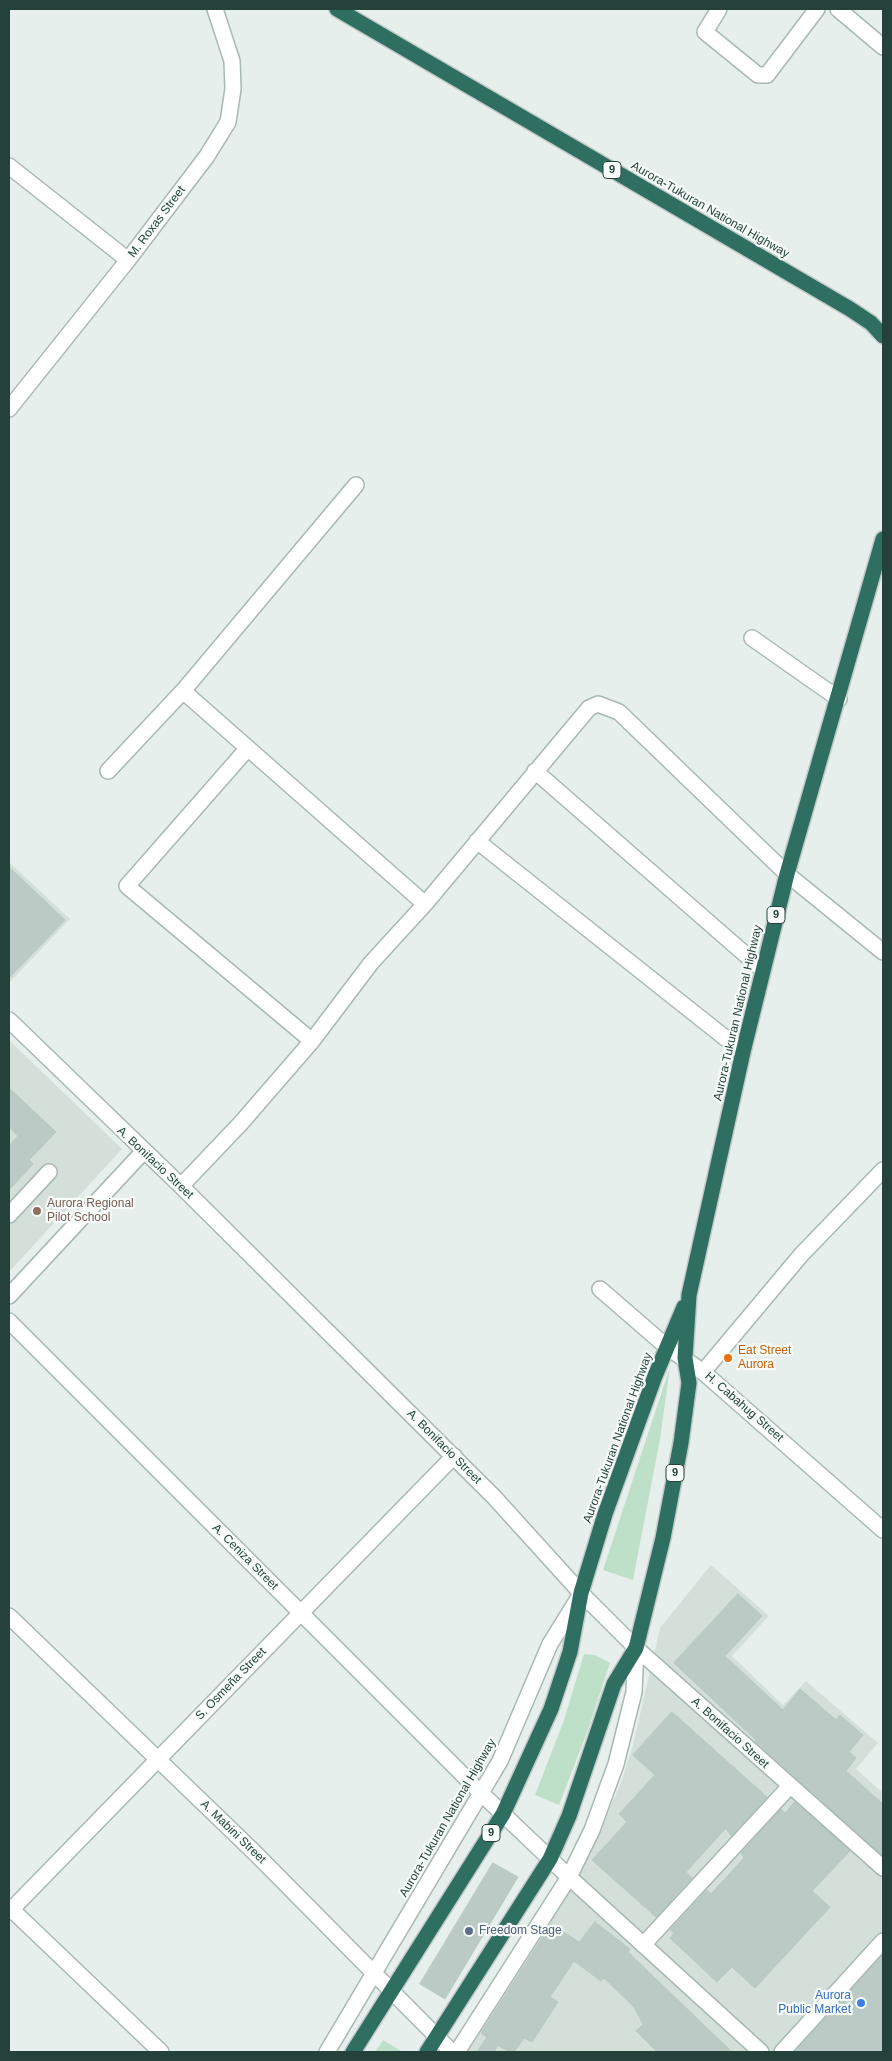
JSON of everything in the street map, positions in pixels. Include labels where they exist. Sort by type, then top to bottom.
[{"type":"highway","name":"Aurora-Tukuran National Highway","points":[[336,9],[850,309],[870,323],[883,336]]},
{"type":"highway","name":"Aurora-Tukuran National Highway","points":[[427,2052],[550,1860],[585,1774],[614,1684],[636,1648],[662,1538],[681,1443],[689,1383],[685,1358],[689,1295],[743,1052],[762,968],[787,874],[839,699],[883,539]]},
{"type":"highway","name":"Aurora-Tukuran National Highway","points":[[353,2052],[503,1814],[551,1709],[570,1652],[581,1593],[604,1514],[633,1433],[689,1295]]},
{"type":"street","name":"M. Roxas Street","points":[[9,409],[128,260],[207,156],[228,122],[233,88],[232,61],[215,9]]},
{"type":"street","points":[[719,9],[706,32],[758,75],[763,76],[767,75],[817,9]]},
{"type":"street","points":[[838,9],[883,47]]},
{"type":"street","points":[[9,166],[128,260]]},
{"type":"street","points":[[108,771],[183,691],[356,485]]},
{"type":"street","points":[[752,638],[839,699]]},
{"type":"street","points":[[183,691],[425,904]]},
{"type":"street","points":[[181,1186],[241,1123],[312,1041],[371,963],[425,904],[589,708],[598,704],[608,706],[619,712],[787,874],[883,952]]},
{"type":"street","points":[[248,748],[127,886],[312,1041]]},
{"type":"street","points":[[535,771],[762,968]]},
{"type":"street","points":[[477,841],[743,1052]]},
{"type":"street","name":"A. Bonifacio Street","points":[[9,1020],[181,1186],[494,1496],[581,1593],[636,1648],[883,1868]]},
{"type":"street","points":[[9,1296],[144,1152]]},
{"type":"street","points":[[703,1372],[801,1255],[883,1170]]},
{"type":"street","points":[[9,1215],[49,1172]]},
{"type":"street","name":"H. Cabahug Street","points":[[600,1289],[667,1347],[703,1372],[883,1530]]},
{"type":"street","name":"A. Ceniza Street","points":[[9,1321],[482,1794],[550,1860],[761,2052]]},
{"type":"street","name":"S. Osmeña Street","points":[[10,1909],[454,1456]]},
{"type":"street","name":"Aurora-Tukuran National Highway","points":[[327,2052],[482,1794],[500,1761],[550,1644],[581,1593]]},
{"type":"street","name":"A. Mabini Street","points":[[9,1616],[254,1852],[452,2052]]},
{"type":"street","name":"Aurora-Tukuran National Highway","points":[[457,2052],[569,1877],[592,1830],[616,1764],[634,1692],[636,1648]]},
{"type":"street","points":[[643,1945],[790,1786]]},
{"type":"street","points":[[10,1909],[161,2052]]},
{"type":"street","points":[[782,2052],[883,1941]]},
{"type":"shaded area","points":[[9,862],[70,919],[9,983]]},
{"type":"shaded area","name":"Aurora Regional Pilot School","points":[[9,1040],[122,1149],[9,1272]]},
{"type":"shaded area","points":[[711,1565],[769,1616],[732,1656],[783,1705],[806,1681],[878,1743],[856,1769],[883,1793],[883,2052],[457,2052],[589,1854],[621,1783],[633,1745],[660,1628]]},
{"type":"green space","points":[[670,1367],[660,1439],[633,1580],[603,1570]]},
{"type":"green space","points":[[584,1654],[595,1655],[610,1663],[588,1730],[559,1805],[535,1795],[564,1720]]},
{"type":"green space","points":[[383,2040],[403,2052],[375,2052]]},
{"type":"building","points":[[9,867],[65,920],[9,978]]},
{"type":"building","points":[[9,1088],[56,1132],[29,1160],[33,1164],[9,1190],[9,1146],[18,1136],[9,1127]]},
{"type":"building","points":[[738,1594],[762,1616],[725,1656],[783,1710],[800,1689],[836,1720],[840,1715],[863,1735],[849,1752],[856,1758],[846,1771],[883,1804],[883,1856],[755,1741],[674,1663]]},
{"type":"building","points":[[672,1712],[767,1797],[731,1836],[726,1828],[686,1872],[692,1878],[656,1917],[592,1860],[627,1822],[619,1814],[655,1775],[633,1755]]},
{"type":"building","points":[[795,1802],[850,1851],[812,1891],[830,1907],[755,1988],[732,1967],[717,1982],[670,1938],[674,1933],[670,1930],[707,1890],[711,1894],[744,1858],[741,1853],[781,1809],[785,1813]]},
{"type":"building","name":"Freedom Stage","points":[[493,1863],[518,1877],[445,1999],[420,1984]]},
{"type":"building","points":[[595,1922],[630,1949],[628,1952],[732,2052],[657,2052],[636,2031],[643,2024],[634,2007],[604,1978],[601,1981],[574,1961],[550,1997],[558,2002],[532,2042],[524,2038],[514,2052],[509,2052],[498,2045],[494,2052],[477,2052],[487,2037],[481,2033],[551,1924],[579,1942]]},
{"type":"building","name":"Aurora Public Market","points":[[883,1955],[883,2052],[795,2052],[877,1961]]},
{"type":"place","name":"Aurora Regional Pilot School","points":[[37,1211]]},
{"type":"place","name":"Eat Street Aurora","points":[[728,1358]]},
{"type":"place","name":"Freedom Stage","points":[[469,1931]]},
{"type":"place","name":"Aurora Public Market","points":[[861,2003]]}]
